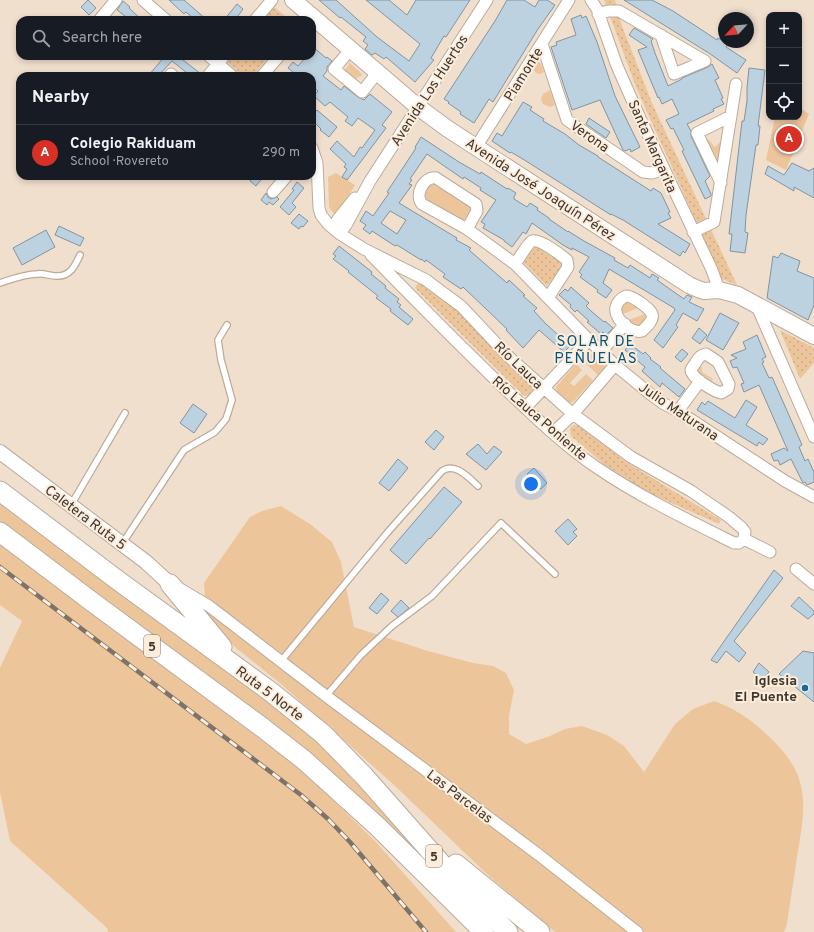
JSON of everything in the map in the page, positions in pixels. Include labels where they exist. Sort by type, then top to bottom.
[{"type":"highway","name":"Ruta 5 Norte","points":[[0,491],[257,682],[323,734],[364,776],[436,858],[508,932]]},
{"type":"highway","name":"5","points":[[0,532],[276,738],[330,782],[377,826],[484,932]]},
{"type":"highway","points":[[170,584],[216,641],[257,682]]},
{"type":"highway","points":[[364,776],[460,868],[540,932]]},
{"type":"highway","points":[[377,826],[468,932]]},
{"type":"main road","name":"Avenida José Joaquín Pérez","points":[[306,9],[314,16]]},
{"type":"main road","name":"Avenida José Joaquín Pérez","points":[[316,18],[418,107],[448,129],[689,285],[704,291],[719,290],[738,295],[814,336]]},
{"type":"street","points":[[103,16],[116,0]]},
{"type":"street","points":[[143,0],[159,16]]},
{"type":"street","points":[[258,16],[272,0]]},
{"type":"street","name":"Avenida Los Huertos","points":[[336,231],[338,219],[370,180],[488,0]]},
{"type":"street","name":"Piamonte","points":[[476,147],[569,0]]},
{"type":"street","name":"Santa Margarita","points":[[591,0],[598,14],[620,72],[663,169],[712,270],[719,290]]},
{"type":"street","points":[[598,14],[608,11],[619,11],[661,34]]},
{"type":"street","name":"Verona","points":[[542,44],[567,120],[643,172],[652,173],[663,169]]},
{"type":"street","points":[[351,49],[334,69],[362,92],[378,72]]},
{"type":"street","points":[[211,72],[221,60],[229,72]]},
{"type":"street","points":[[265,72],[276,60]]},
{"type":"street","points":[[693,232],[714,222],[736,84]]},
{"type":"street","points":[[721,183],[697,133],[731,116]]},
{"type":"street","name":"Río Lauca","points":[[316,160],[319,208],[321,215],[336,231],[364,249],[426,280],[461,306],[508,356],[573,414],[630,457],[691,491],[729,518],[745,532],[744,539]]},
{"type":"street","name":"Julio Maturana","points":[[467,229],[477,211],[476,204],[436,178],[427,179],[418,194],[420,202],[467,229],[515,264],[615,365],[659,400],[785,481],[814,497]]},
{"type":"street","points":[[273,192],[284,180]]},
{"type":"street","points":[[515,264],[530,242],[536,240],[567,260],[568,267],[548,298]]},
{"type":"street","name":"Río Lauca Poniente","points":[[364,249],[470,356],[525,408],[553,433],[596,467],[658,505],[734,543],[739,543],[744,539]]},
{"type":"street","points":[[755,303],[814,437]]},
{"type":"street","points":[[601,352],[625,324]]},
{"type":"street","points":[[525,408],[589,340]]},
{"type":"street","points":[[553,433],[573,414],[615,365]]},
{"type":"street","points":[[678,411],[700,381]]},
{"type":"street","name":"Caletera Ruta 5","points":[[0,452],[146,562],[170,584]]},
{"type":"street","points":[[744,539],[770,552]]},
{"type":"street","points":[[796,569],[814,584]]},
{"type":"street","name":"Las Parcelas","points":[[170,584],[209,606],[637,932]]},
{"type":"lane","points":[[0,283],[37,274],[56,276],[65,275],[73,269],[80,255]]},
{"type":"lane","points":[[122,544],[184,450],[215,432],[226,419],[232,400],[221,360],[218,340],[227,325]]},
{"type":"lane","points":[[71,506],[125,413]]},
{"type":"lane","points":[[282,661],[387,533],[442,471],[447,468],[457,469],[478,486]]},
{"type":"lane","points":[[326,696],[349,668],[371,645],[392,626],[432,596],[501,523],[555,574]]},
{"type":"shaded area","points":[[604,0],[615,0],[622,26],[652,103],[737,285],[722,279],[636,87]]},
{"type":"shaded area","points":[[273,6],[285,16],[265,16]]},
{"type":"shaded area","points":[[229,60],[266,60],[256,72],[238,72],[227,62]]},
{"type":"shaded area","points":[[349,62],[363,75],[358,77],[356,80],[344,71],[349,65]]},
{"type":"shaded area","points":[[536,62],[541,64],[544,72],[541,74],[536,73],[532,67]]},
{"type":"shaded area","points":[[550,90],[555,105],[550,107],[543,104],[541,99],[543,94]]},
{"type":"shaded area","points":[[802,109],[809,114],[786,170],[766,160],[774,120],[802,120]]},
{"type":"shaded area","points":[[708,139],[715,147],[721,141],[718,166],[704,141]]},
{"type":"shaded area","points":[[336,173],[355,185],[339,212],[336,214],[333,213],[329,207],[328,177]]},
{"type":"shaded area","points":[[431,183],[437,184],[472,208],[464,220],[459,221],[424,198],[423,195]]},
{"type":"shaded area","points":[[535,246],[562,262],[563,267],[547,286],[523,262]]},
{"type":"shaded area","points":[[420,280],[470,320],[532,384],[534,390],[530,396],[524,396],[415,288]]},
{"type":"shaded area","points":[[626,302],[639,308],[622,314],[620,311]]},
{"type":"shaded area","points":[[647,313],[648,319],[638,327],[629,320]]},
{"type":"shaded area","points":[[780,330],[814,348],[814,363],[800,379]]},
{"type":"shaded area","points":[[590,353],[604,364],[605,368],[599,376],[581,359]]},
{"type":"shaded area","points":[[576,364],[582,370],[570,383],[574,386],[586,374],[593,380],[574,401],[570,403],[557,392],[556,387]]},
{"type":"shaded area","points":[[700,366],[702,368],[702,372],[713,379],[712,381],[700,374],[698,369]]},
{"type":"shaded area","points":[[574,425],[580,426],[626,462],[721,520],[719,524],[651,494],[605,465],[571,436],[570,428]]},
{"type":"shaded area","points":[[0,499],[237,677],[333,754],[484,920],[409,849],[0,523]]},
{"type":"shaded area","points":[[281,506],[310,524],[332,542],[341,562],[354,627],[428,651],[473,663],[493,666],[506,673],[514,690],[509,716],[509,734],[526,744],[565,729],[582,726],[607,735],[624,746],[644,772],[675,724],[693,709],[714,701],[735,710],[759,728],[776,743],[786,755],[798,775],[802,791],[802,829],[787,924],[784,932],[555,932],[490,877],[394,785],[281,684],[230,643],[206,614],[204,583],[250,517],[262,511]]},
{"type":"shaded area","points":[[0,544],[304,772],[374,840],[456,932],[108,932],[107,928],[10,841],[0,792],[0,668],[22,621],[0,605]]},
{"type":"building","points":[[88,0],[96,8],[89,15],[81,7]]},
{"type":"building","points":[[169,0],[184,0],[202,16],[190,16],[186,12],[184,14]]},
{"type":"building","points":[[319,0],[336,0],[377,37],[409,61],[420,44],[366,0],[389,0],[407,15],[416,0],[470,0],[446,37],[444,36],[431,58],[434,60],[415,82],[386,57],[384,59],[375,53],[372,55],[365,49],[368,45],[363,41],[366,37]]},
{"type":"building","points":[[507,0],[524,0],[535,7],[539,0],[547,0],[555,5],[538,29],[493,102],[489,99],[474,123],[460,114],[461,112],[444,99]]},
{"type":"building","points":[[624,0],[652,0],[673,11],[717,40],[718,38],[718,48],[728,48],[746,60],[737,73],[706,51],[707,52]]},
{"type":"building","points":[[123,1],[138,16],[125,16],[117,10]]},
{"type":"building","points":[[237,4],[243,9],[238,16],[227,16]]},
{"type":"building","points":[[581,15],[582,18],[586,16],[597,42],[615,96],[640,147],[631,152],[630,149],[625,151],[623,150],[600,100],[572,110],[551,47],[557,45],[556,42],[576,35],[571,19]]},
{"type":"building","points":[[634,28],[653,39],[651,41],[668,86],[712,64],[719,78],[715,80],[724,104],[713,109],[714,111],[687,124],[710,176],[705,181],[711,196],[705,199],[682,151],[684,150],[673,128],[671,129],[666,120],[679,114],[672,99],[662,104],[659,97],[658,98],[638,50],[647,47],[629,35]]},
{"type":"building","points":[[316,49],[332,61],[327,67],[327,71],[323,76],[341,90],[344,86],[364,100],[370,94],[392,112],[382,125],[386,128],[347,180],[342,177],[347,169],[344,167],[346,164],[330,149],[337,141],[354,157],[360,147],[362,148],[375,130],[358,118],[352,126],[345,121],[348,117],[330,102],[325,106],[316,98],[316,94],[318,91],[316,89],[316,72],[293,72],[288,68],[293,62],[298,66],[303,60],[316,60]]},
{"type":"building","points":[[162,60],[183,60],[198,72],[186,72],[172,61],[162,72],[151,72]]},
{"type":"building","points":[[749,68],[765,70],[758,126],[760,126],[758,145],[756,145],[746,215],[745,232],[748,233],[745,253],[730,251],[732,234],[729,234],[742,121],[744,121],[747,101]]},
{"type":"building","points":[[523,102],[532,107],[530,110],[544,119],[543,121],[565,134],[579,145],[651,191],[653,188],[661,193],[670,212],[668,213],[671,218],[658,224],[690,244],[685,253],[683,251],[680,256],[492,141],[497,133],[502,136]]},
{"type":"building","points":[[317,110],[337,127],[329,137],[320,130],[321,129],[316,124]]},
{"type":"building","points":[[589,118],[610,132],[606,138],[586,124]]},
{"type":"building","points":[[421,137],[459,162],[480,174],[481,172],[507,189],[508,188],[516,193],[514,199],[527,207],[530,203],[538,208],[537,210],[568,232],[615,258],[614,260],[628,268],[630,265],[650,278],[652,274],[659,278],[657,280],[684,299],[687,295],[692,297],[689,302],[704,309],[697,321],[683,313],[676,325],[678,327],[663,348],[654,340],[675,310],[674,308],[609,269],[603,283],[612,290],[606,298],[580,277],[582,275],[579,272],[589,257],[563,245],[532,223],[526,234],[523,232],[512,247],[504,240],[483,228],[485,224],[481,222],[496,200],[480,190],[481,188],[464,177],[463,179],[427,154],[410,179],[412,180],[409,184],[412,185],[399,203],[471,248],[469,250],[507,283],[509,280],[525,295],[523,296],[537,308],[534,311],[570,346],[564,352],[539,330],[523,348],[506,330],[507,329],[463,287],[461,289],[443,277],[445,274],[426,260],[425,262],[397,245],[395,246],[372,231],[370,234],[363,229],[366,225],[360,221],[366,211],[373,216],[389,193],[387,192],[416,148],[415,147]],"holes":[[[390,211],[406,220],[397,234],[381,223]]]},
{"type":"building","points":[[792,163],[809,171],[814,168],[814,198],[794,187],[794,191],[765,174],[768,166],[784,175]]},
{"type":"building","points":[[251,180],[261,180],[256,186],[250,181]]},
{"type":"building","points":[[297,182],[304,188],[292,203],[296,207],[289,215],[280,207],[294,190],[292,189]]},
{"type":"building","points":[[266,193],[271,199],[277,197],[279,199],[273,205],[269,202],[267,205],[261,200]]},
{"type":"building","points":[[299,214],[308,221],[299,229],[291,223]]},
{"type":"building","points":[[59,226],[84,238],[80,246],[55,235]]},
{"type":"building","points":[[46,230],[55,247],[22,265],[13,248]]},
{"type":"building","points":[[339,246],[372,272],[371,274],[386,286],[385,288],[399,299],[397,302],[401,305],[399,307],[413,319],[408,325],[390,311],[391,309],[376,298],[378,296],[333,259],[336,256],[333,254]]},
{"type":"building","points":[[781,253],[800,261],[797,271],[814,278],[814,305],[808,320],[767,298],[773,256],[778,258]]},
{"type":"building","points":[[571,287],[589,303],[586,306],[591,311],[613,328],[606,335],[603,332],[601,334],[587,322],[589,321],[577,310],[575,312],[570,307],[571,305],[559,295],[565,289],[568,291]]},
{"type":"building","points":[[720,313],[739,323],[723,350],[706,340]]},
{"type":"building","points":[[699,328],[707,335],[700,344],[692,338]]},
{"type":"building","points":[[757,335],[766,357],[762,359],[764,362],[762,363],[769,378],[772,377],[788,413],[802,445],[799,447],[805,461],[808,459],[814,472],[814,482],[807,485],[805,482],[803,483],[791,459],[780,465],[778,460],[774,461],[771,454],[784,448],[788,451],[759,385],[744,392],[741,384],[744,383],[737,367],[733,368],[730,361],[737,358],[731,355],[746,349],[743,342]]},
{"type":"building","points":[[630,344],[643,354],[645,352],[651,358],[650,359],[685,389],[679,397],[662,383],[660,387],[642,371],[645,367],[625,350]]},
{"type":"building","points":[[682,349],[688,354],[681,362],[675,357]]},
{"type":"building","points":[[746,400],[757,407],[746,425],[768,439],[763,445],[759,442],[757,446],[697,410],[702,402],[705,405],[708,401],[735,418]]},
{"type":"building","points":[[193,404],[207,414],[194,433],[180,423]]},
{"type":"building","points":[[436,430],[444,437],[434,450],[425,442]]},
{"type":"building","points":[[478,444],[487,454],[494,446],[502,452],[486,470],[466,454]]},
{"type":"building","points":[[398,459],[408,468],[389,491],[379,483]]},
{"type":"building","points":[[534,468],[547,483],[541,489],[527,474]]},
{"type":"building","points":[[444,487],[462,502],[406,564],[390,550]]},
{"type":"building","points":[[568,519],[577,529],[573,532],[577,536],[568,545],[555,531]]},
{"type":"building","points":[[774,570],[783,578],[734,641],[746,653],[739,662],[726,651],[717,663],[711,660]]},
{"type":"building","points":[[381,593],[389,600],[377,614],[369,608]]},
{"type":"building","points":[[799,597],[814,611],[814,614],[808,619],[791,606]]},
{"type":"building","points":[[401,600],[409,608],[398,617],[391,611]]},
{"type":"building","name":"Iglesia El Puente","points":[[803,651],[814,653],[814,702],[779,674]]},
{"type":"building","points":[[759,663],[769,672],[762,680],[753,672]]},
{"type":"railway","points":[[0,567],[301,795],[328,819],[350,842],[426,932]]},
{"type":"place","name":"Colegio Rakiduam","points":[[789,139]]},
{"type":"place","name":"Iglesia El Puente","points":[[805,688]]},
{"type":"district","name":"SOLAR DE PEÑUELAS","points":[[596,350]]}]
